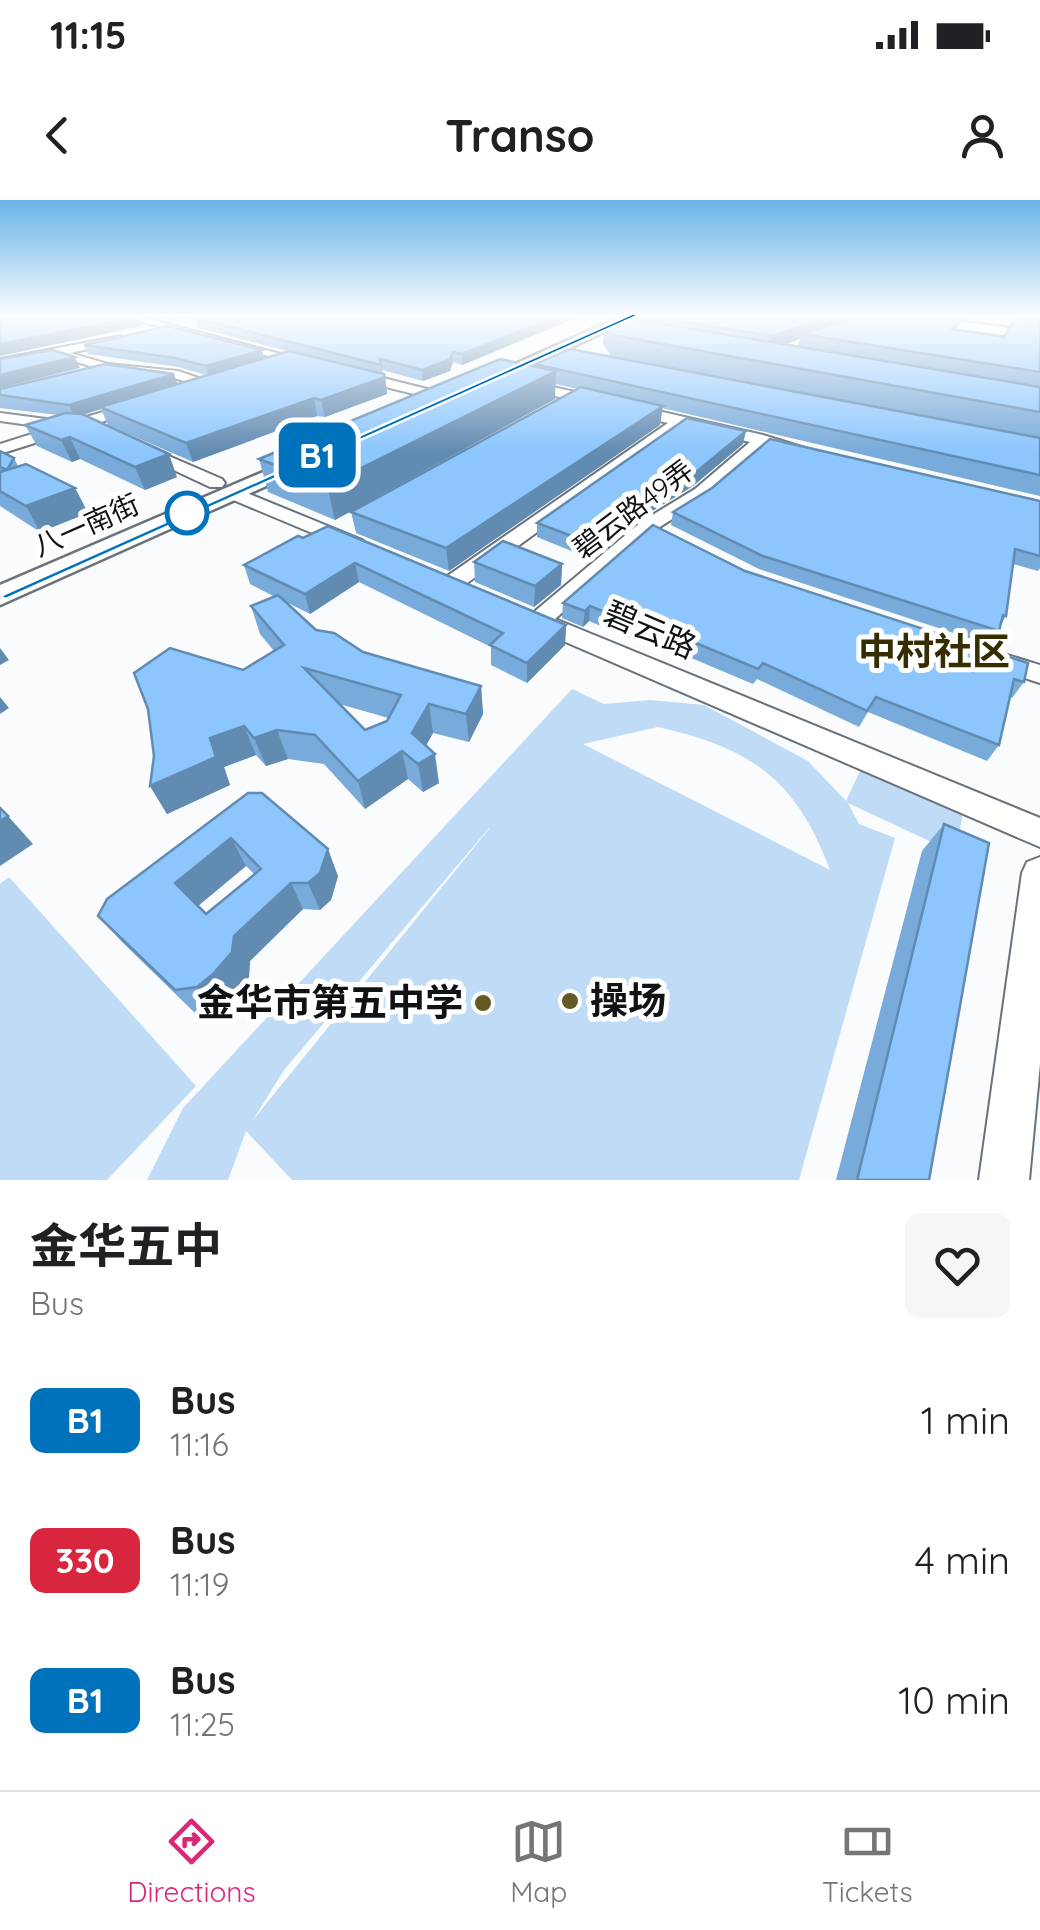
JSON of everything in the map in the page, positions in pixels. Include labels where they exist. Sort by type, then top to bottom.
[{"type":"main road","points":[[398,412],[516,361]]},
{"type":"main road","points":[[448,389],[531,361]]},
{"type":"main road","name":"八一南街","points":[[0,596],[308,443]]},
{"type":"main road","name":"八一南街","points":[[0,576],[332,448]]},
{"type":"street","points":[[83,361],[209,384]]},
{"type":"street","points":[[258,368],[283,361]]},
{"type":"street","points":[[302,361],[325,367]]},
{"type":"street","points":[[71,378],[107,368]]},
{"type":"street","points":[[342,371],[448,389]]},
{"type":"street","points":[[492,377],[818,454]]},
{"type":"street","points":[[175,394],[226,379]]},
{"type":"street","points":[[560,407],[577,397]]},
{"type":"street","points":[[0,449],[158,400]]},
{"type":"street","points":[[0,416],[96,428],[113,436]]},
{"type":"street","name":"碧云路","points":[[681,422],[442,581],[1040,833]]},
{"type":"street","name":"碧云路49弄","points":[[538,621],[648,526],[701,492],[763,440]]},
{"type":"street","points":[[130,443],[383,556]]},
{"type":"street","points":[[332,534],[358,520]]},
{"type":"street","points":[[648,526],[682,543]]},
{"type":"street","points":[[969,650],[1040,674]]},
{"type":"street","points":[[1004,1180],[1040,873]]},
{"type":"shaded area","name":"操场","points":[[572,689],[604,704],[650,700],[704,705],[808,761],[846,801],[860,771],[963,814],[955,853],[848,803],[859,824],[895,838],[799,1180],[292,1180],[246,1131],[228,1180],[147,1180],[183,1108]],"holes":[[[658,727],[719,745],[766,772],[802,812],[830,870],[583,744]],[[489,829],[253,1120],[284,1070]]]},
{"type":"shaded area","points":[[9,877],[196,1086],[107,1180],[0,1180],[0,884]]},
{"type":"building","points":[[0,361],[59,361],[0,375]]},
{"type":"building","points":[[186,361],[224,361],[206,366]]},
{"type":"building","points":[[256,361],[329,361],[385,377],[186,443],[100,407]]},
{"type":"building","points":[[387,361],[447,361],[422,370]]},
{"type":"building","points":[[496,361],[556,371],[327,485],[259,459]]},
{"type":"building","points":[[542,361],[632,361],[1040,438],[1040,475],[534,364]]},
{"type":"building","points":[[756,361],[883,361],[1040,387],[1040,412]]},
{"type":"building","points":[[969,361],[1040,361],[1040,372]]},
{"type":"building","points":[[105,364],[174,374],[69,405],[0,395],[0,389]]},
{"type":"building","points":[[581,387],[663,406],[446,548],[351,512]]},
{"type":"building","points":[[66,413],[82,414],[169,454],[135,467],[70,437],[61,440],[25,425]]},
{"type":"building","points":[[687,418],[746,431],[695,473],[641,505],[593,544],[537,523]]},
{"type":"building","points":[[770,439],[1040,501],[1040,556],[1015,549],[1006,616],[1003,615],[999,631],[763,556],[673,512],[712,488]]},
{"type":"building","points":[[0,451],[14,458],[7,470],[0,467]]},
{"type":"building","points":[[26,464],[75,488],[26,506],[0,491],[0,472]]},
{"type":"building","points":[[653,525],[745,571],[1028,663],[1024,682],[1014,679],[999,745],[876,697],[867,711],[763,663],[758,669],[641,620],[637,625],[590,606],[585,611],[563,603]]},
{"type":"building","points":[[328,526],[566,625],[527,663],[490,645],[503,633],[355,563],[305,594],[244,565],[298,536],[303,538]]},
{"type":"building","points":[[503,541],[562,564],[535,586],[474,562]]},
{"type":"building","points":[[278,595],[316,630],[334,633],[363,652],[481,686],[466,714],[429,704],[412,733],[435,754],[418,764],[402,751],[358,781],[315,735],[277,730],[254,738],[244,726],[210,738],[216,757],[150,786],[154,756],[148,709],[134,673],[170,648],[243,670],[284,645],[251,606]],"holes":[[[304,668],[401,695],[387,721],[365,730]]]},
{"type":"building","points":[[248,793],[262,793],[328,849],[320,873],[308,883],[291,883],[234,936],[232,952],[197,987],[175,990],[98,916],[107,899]],"holes":[[[231,838],[261,869],[206,914],[175,883]]]},
{"type":"building","points":[[944,824],[989,843],[929,1180],[857,1180]]},
{"type":"bus line","name":"B1","points":[[0,596],[531,361]]},
{"type":"place","name":"操场","points":[[570,1001]]},
{"type":"place","name":"金华市第五中学","points":[[483,1003]]},
{"type":"district","name":"中村社区","points":[[934,652]]}]
